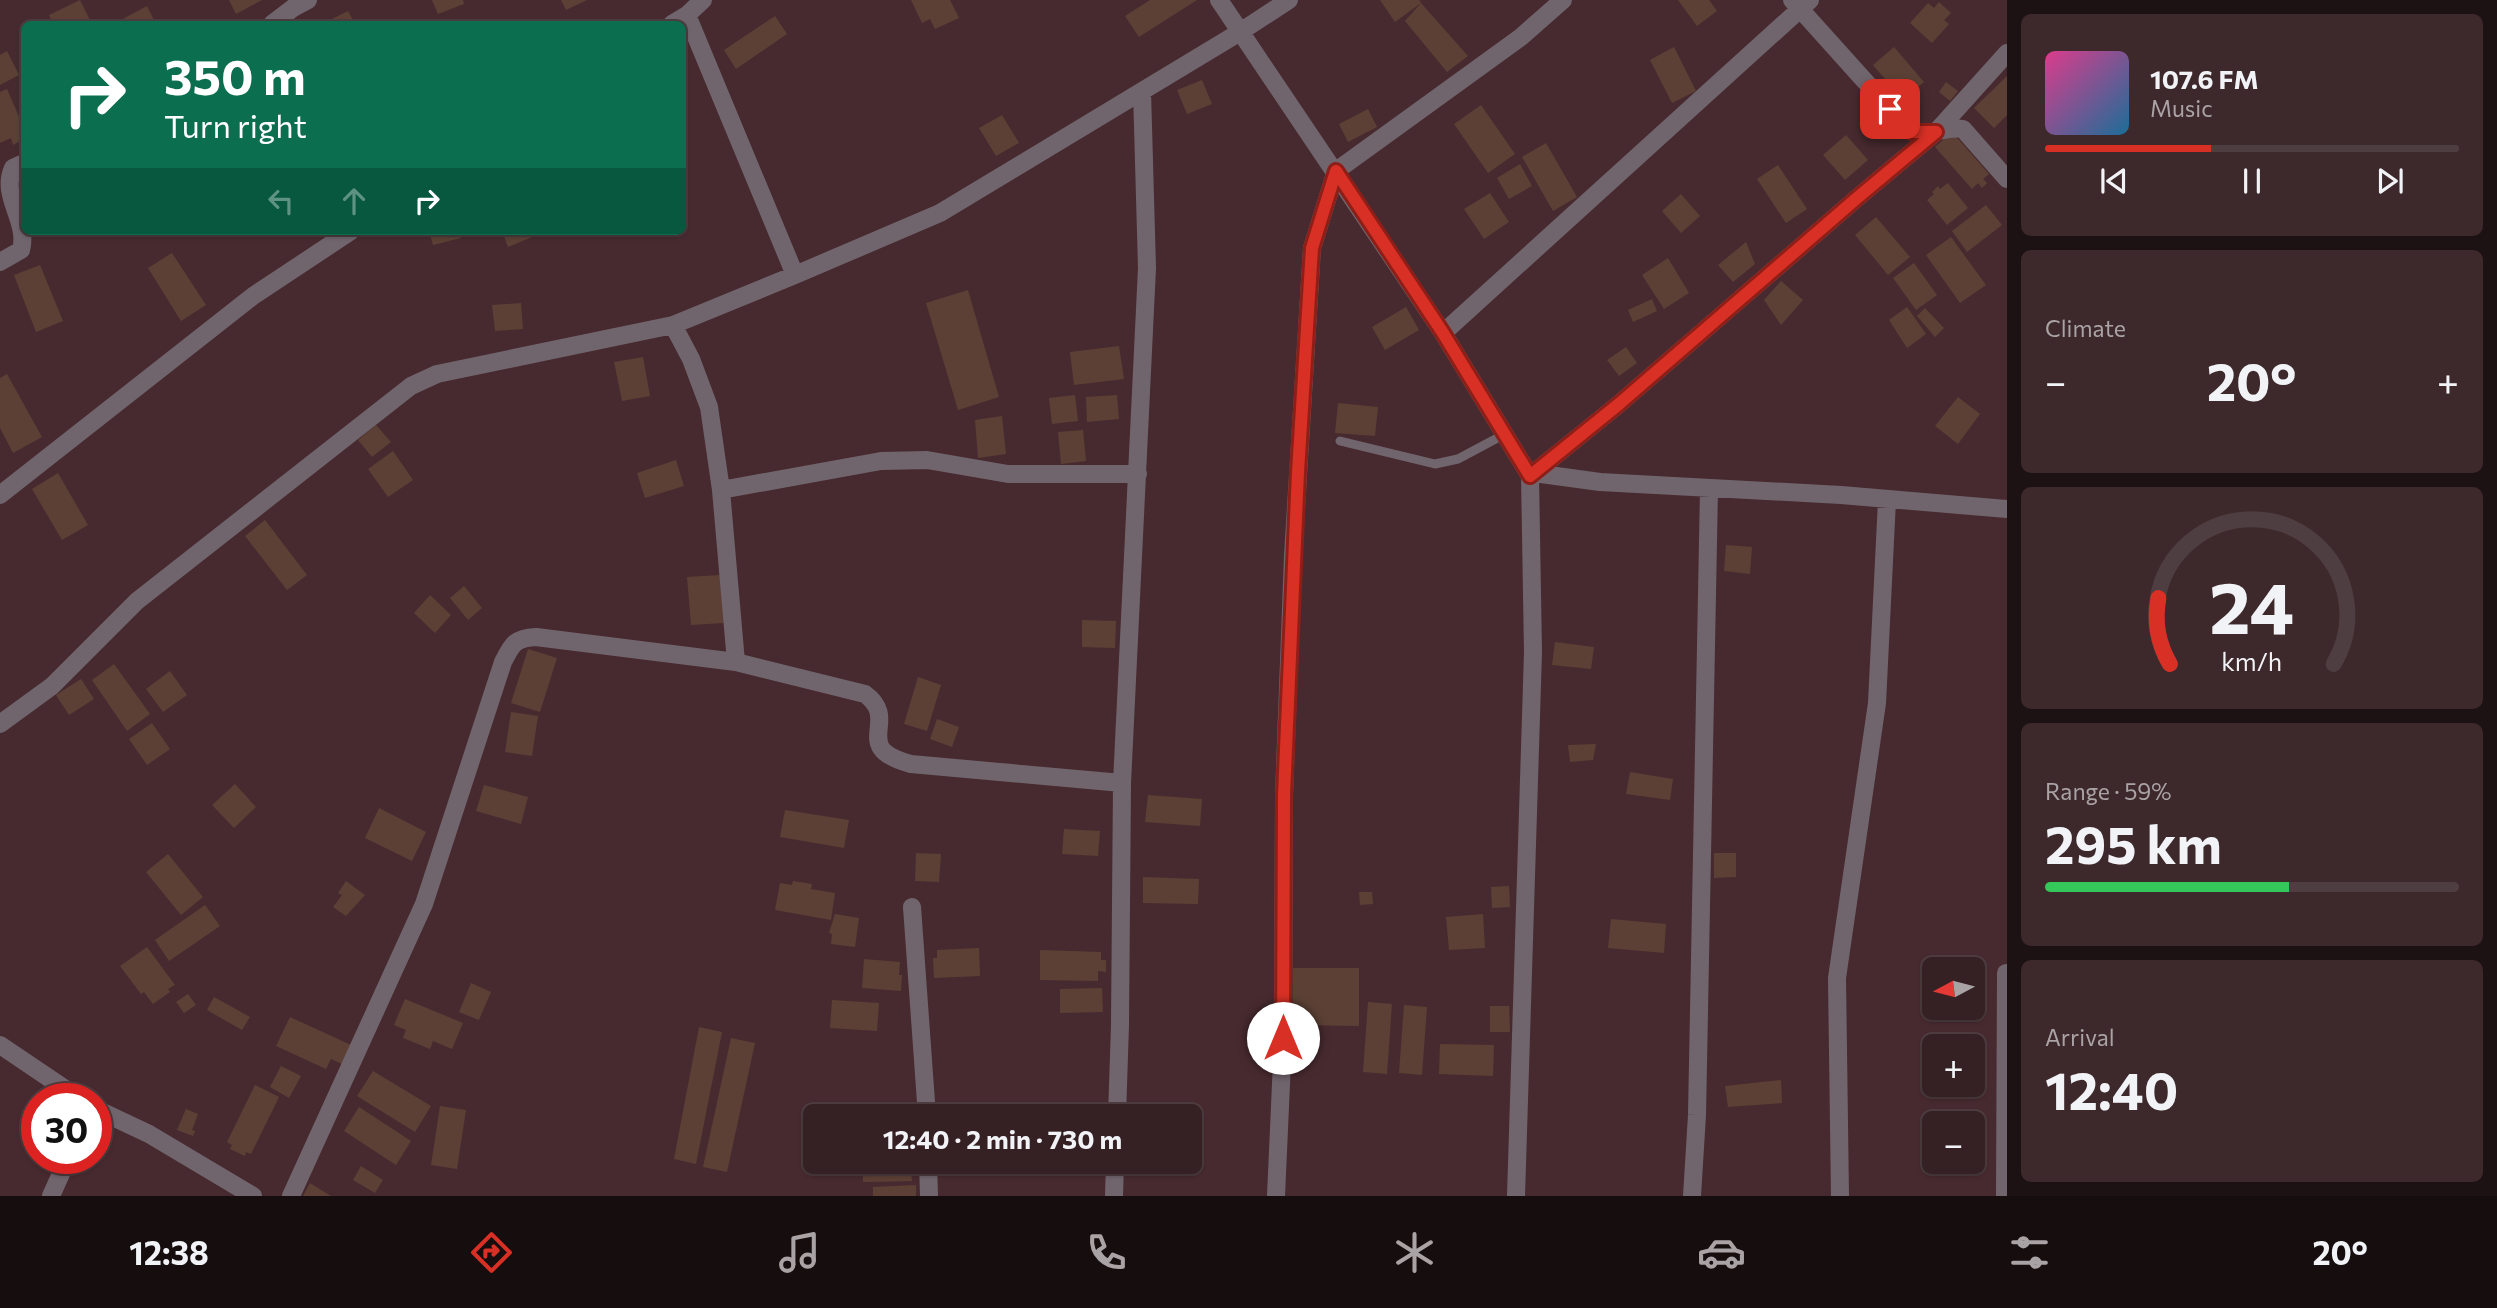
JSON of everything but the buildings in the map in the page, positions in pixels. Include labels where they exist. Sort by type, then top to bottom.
[{"type":"street","points":[[276,21],[308,0]]},
{"type":"street","points":[[680,20],[703,0]]},
{"type":"street","points":[[1219,0],[1443,333],[1503,435],[1532,474],[1533,652],[1516,1196]]},
{"type":"street","points":[[0,724],[52,685],[137,601],[411,386],[437,374],[673,325],[940,213],[1289,0]]},
{"type":"street","points":[[1276,1196],[1283,1038],[1284,795],[1293,556],[1312,248],[1336,171],[1521,37],[1563,0]]},
{"type":"street","points":[[1443,333],[1801,3],[1908,129],[1918,134],[1963,129],[2007,179]]},
{"type":"street","points":[[686,33],[795,275]]},
{"type":"street","points":[[1532,474],[1619,404],[1936,132],[2007,53]]},
{"type":"street","points":[[1117,1104],[1122,783],[1147,268],[1142,91]]},
{"type":"street","points":[[21,164],[13,168],[8,185],[21,229]]},
{"type":"street","points":[[0,262],[21,250],[23,235]]},
{"type":"street","points":[[0,495],[253,296],[345,235]]},
{"type":"street","points":[[673,325],[691,359],[709,407],[721,490],[736,663]]},
{"type":"street","points":[[721,490],[881,461],[927,460],[1008,474],[1138,474]]},
{"type":"street","points":[[1532,474],[1600,482],[1841,495],[2007,509]]},
{"type":"street","points":[[1692,1196],[1697,1101],[1709,489]]},
{"type":"street","points":[[1840,1196],[1837,978],[1877,703],[1887,500]]},
{"type":"street","points":[[290,1196],[424,904],[503,662],[510,647],[521,638],[536,637],[736,663],[864,694],[875,702],[880,713],[878,741],[882,752],[893,760],[911,764],[1122,783]]},
{"type":"street","points":[[912,906],[926,1104]]},
{"type":"street","points":[[2005,1196],[2006,973]]},
{"type":"street","points":[[0,1045],[56,1083]]},
{"type":"street","points":[[112,1117],[149,1134],[253,1196]]},
{"type":"street","points":[[51,1196],[61,1174]]},
{"type":"street","points":[[928,1174],[929,1196]]},
{"type":"street","points":[[1114,1196],[1115,1174]]},
{"type":"lane","points":[[1340,441],[1435,464],[1458,459],[1503,435]]},
{"type":"route","points":[[1283,1038],[1284,795],[1298,472],[1312,248],[1336,171],[1443,333],[1530,476],[1693,342],[1936,132],[1911,132],[1890,109]]}]
